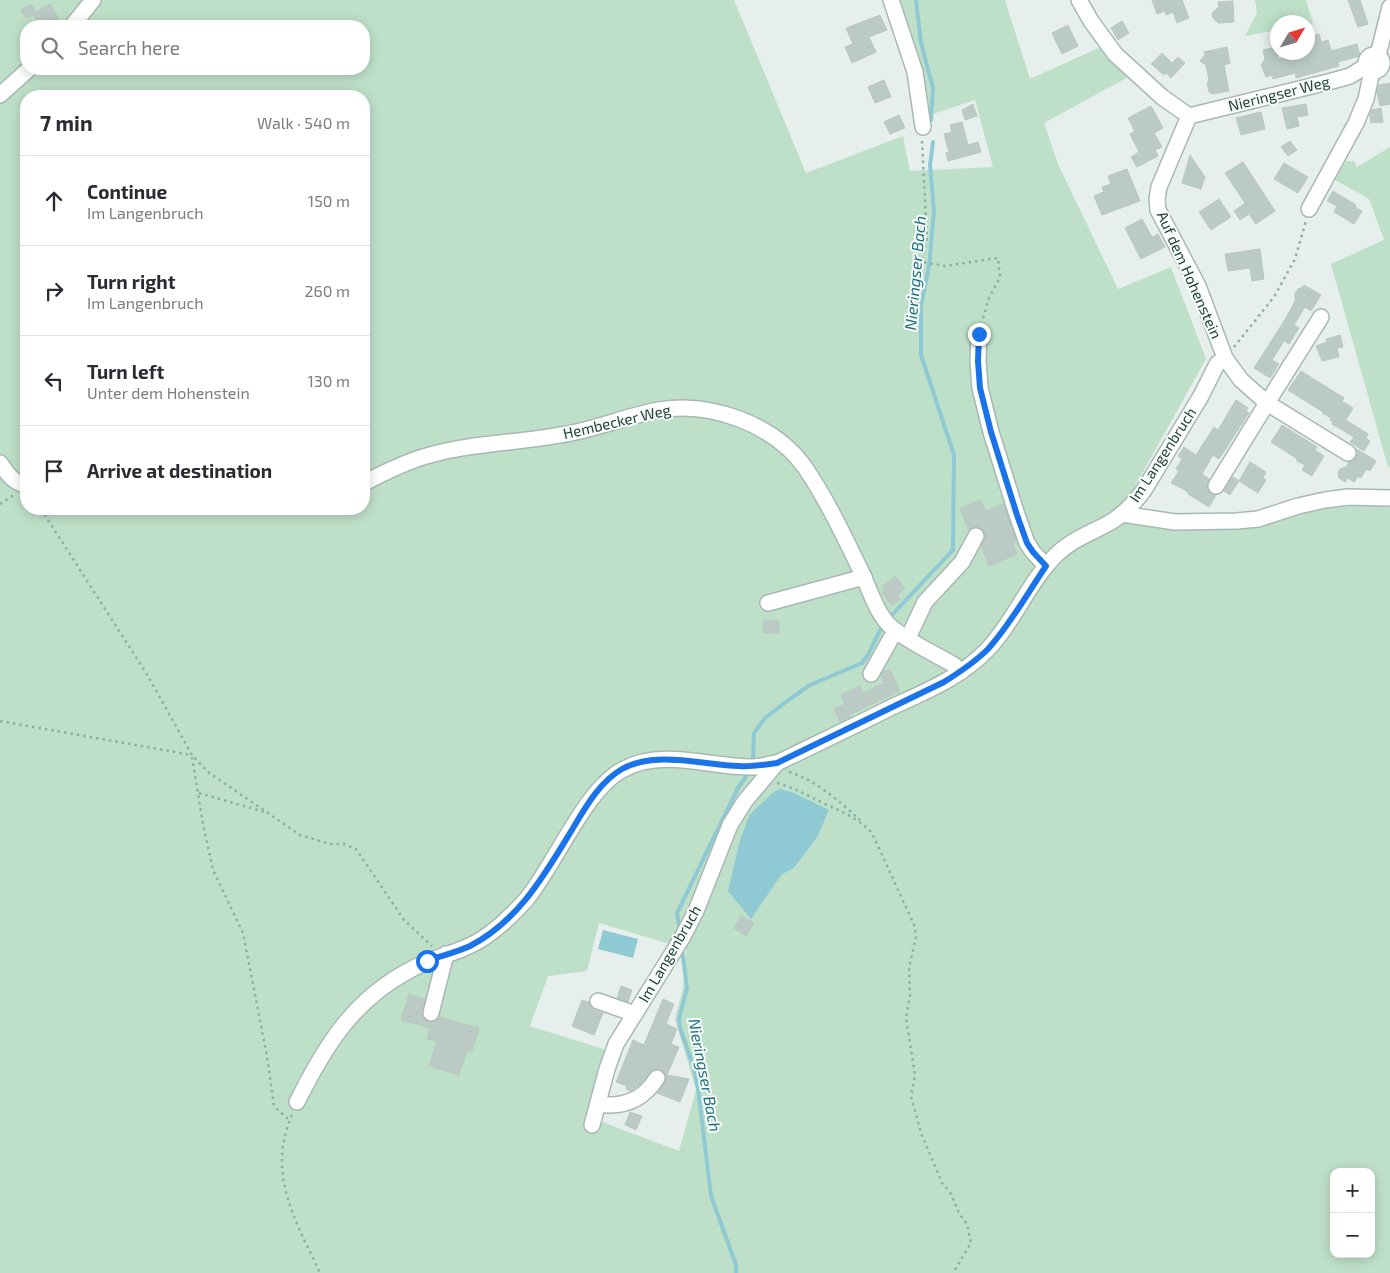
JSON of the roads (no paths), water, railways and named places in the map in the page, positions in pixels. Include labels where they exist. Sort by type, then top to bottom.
[{"type":"street","points":[[77,20],[93,0]]},
{"type":"street","points":[[891,0],[915,72],[923,127]]},
{"type":"street","points":[[1078,0],[1115,54],[1162,97],[1189,116]]},
{"type":"street","points":[[1309,210],[1356,123],[1366,99],[1378,67],[1390,7]]},
{"type":"street","name":"Nieringser Weg","points":[[1189,116],[1332,82],[1378,67]]},
{"type":"street","points":[[0,95],[22,75]]},
{"type":"street","name":"Auf dem Hohenstein","points":[[1189,116],[1159,187],[1158,210],[1198,286],[1225,358],[1241,380],[1267,403],[1348,453]]},
{"type":"street","points":[[1216,486],[1321,317]]},
{"type":"street","points":[[979,334],[980,388],[991,432],[1027,543],[1036,557],[1046,566]]},
{"type":"street","name":"Im Langenbruch","points":[[592,1125],[616,1044],[682,938],[696,911],[730,825],[745,801],[763,780],[780,766],[944,682],[976,660],[998,637],[1046,566],[1070,543],[1122,514],[1134,504],[1201,396],[1217,364],[1225,358]]},
{"type":"street","name":"Hembecker Weg","points":[[370,480],[417,460],[462,448],[545,438],[583,431],[658,410],[675,408],[696,409],[720,413],[751,424],[791,451],[820,492],[864,577],[894,628]]},
{"type":"street","points":[[0,463],[8,475],[20,484]]},
{"type":"street","points":[[1122,514],[1175,522],[1237,521],[1258,519],[1298,506],[1325,500],[1348,497],[1390,498]]},
{"type":"street","points":[[871,674],[890,640],[894,628],[925,602],[962,562],[976,536]]},
{"type":"street","points":[[768,603],[864,577]]},
{"type":"street","points":[[894,628],[954,665],[961,672]]},
{"type":"street","name":"Im Langenbruch","points":[[297,1102],[318,1062],[338,1030],[354,1011],[390,981],[427,961],[470,946],[491,933],[525,900],[544,875],[593,796],[608,780],[623,769],[654,761],[673,760],[737,766],[780,766]]},
{"type":"street","points":[[430,1013],[444,955]]},
{"type":"street","points":[[598,1001],[635,1014]]},
{"type":"street","points":[[598,1104],[610,1106],[631,1102],[645,1094],[657,1078]]},
{"type":"water","points":[[780,789],[792,792],[829,810],[818,836],[794,868],[781,875],[751,919],[728,891],[740,840],[750,814],[775,791]]},
{"type":"water","points":[[603,930],[638,939],[633,958],[598,949]]},
{"type":"waterway","name":"Nieringser Bach","points":[[916,0],[921,43],[933,88],[931,120]]},
{"type":"waterway","name":"Nieringser Bach","points":[[888,619],[953,550],[954,455],[921,355],[921,305],[929,267],[934,211],[930,165],[933,142]]},
{"type":"waterway","name":"Nieringser Bach","points":[[753,758],[754,733],[765,718],[810,685],[862,663],[883,624]]},
{"type":"waterway","name":"Nieringser Bach","points":[[680,932],[677,913],[738,788],[747,775]]},
{"type":"waterway","name":"Nieringser Bach","points":[[682,949],[687,988],[679,1019],[680,1028],[694,1068],[698,1088],[711,1196],[736,1265],[736,1273]]}]
